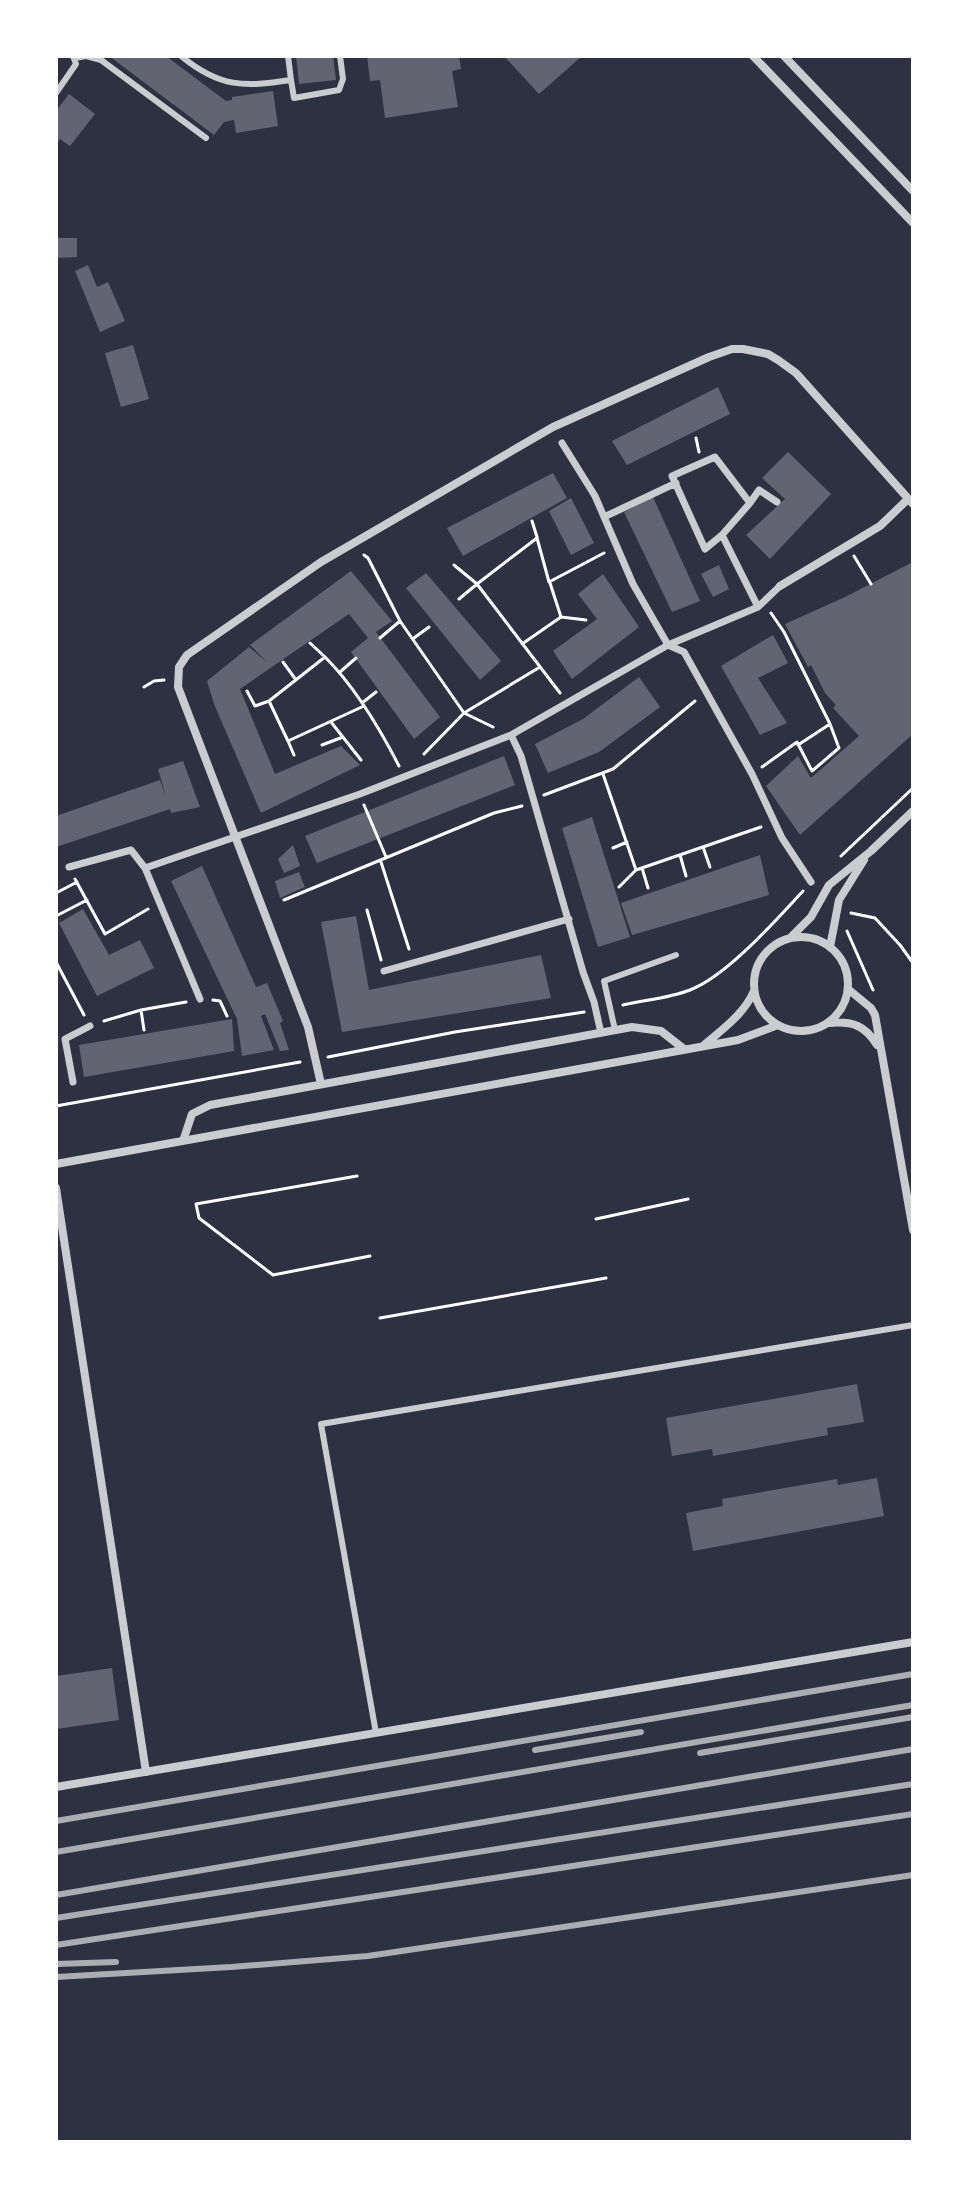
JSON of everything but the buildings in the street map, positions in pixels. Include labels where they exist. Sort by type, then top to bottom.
[{"type":"street","points":[[753,56],[913,223]]},
{"type":"street","points":[[784,56],[913,191]]},
{"type":"street","points":[[145,868],[235,837],[360,794],[511,735],[668,645],[761,605],[780,586],[880,526],[911,501],[796,373],[768,354],[732,349],[553,427],[321,562],[200,645],[183,661],[179,667],[178,687],[235,837],[308,1027],[321,1084]]},
{"type":"street","points":[[562,443],[595,496],[633,584],[668,645],[684,652],[752,774],[769,814],[811,882]]},
{"type":"street","points":[[750,503],[715,457],[672,476],[705,549],[722,535],[750,503],[759,490],[777,502]]},
{"type":"street","points":[[604,517],[676,483]]},
{"type":"street","points":[[722,535],[761,605]]},
{"type":"street","points":[[511,735],[521,756],[601,1033]]},
{"type":"street","points":[[702,1046],[749,1003],[755,991],[758,966],[764,956],[777,944],[790,938],[811,917],[829,885],[913,811]]},
{"type":"street","points":[[69,867],[131,850],[145,868],[200,999]]},
{"type":"street","points":[[830,947],[839,900],[871,851]]},
{"type":"street","points":[[384,971],[569,919]]},
{"type":"street","points":[[755,991],[763,1011],[778,1025],[798,1031],[815,1029],[828,1023],[842,1008],[848,989],[845,966],[830,947],[810,938],[790,938]]},
{"type":"street","points":[[848,989],[875,1015],[913,1230]]},
{"type":"street","points":[[828,1023],[849,1023],[868,1030],[880,1049]]},
{"type":"street","points":[[56,1164],[738,1040],[778,1025]]},
{"type":"street","points":[[73,1082],[65,1039],[90,1026]]},
{"type":"street","points":[[183,1141],[192,1114],[203,1108],[615,1030],[652,1028],[685,1049]]},
{"type":"street","points":[[56,1188],[146,1772]]},
{"type":"street","points":[[56,1787],[913,1642]]},
{"type":"lane","points":[[181,56],[210,76],[235,85],[291,80]]},
{"type":"lane","points":[[288,56],[294,98],[335,92],[343,79],[340,56]]},
{"type":"lane","points":[[56,93],[76,64],[74,57],[101,60],[206,138]]},
{"type":"lane","points":[[615,1030],[604,981],[676,955]]},
{"type":"lane","points":[[376,1733],[321,1424],[913,1325]]},
{"type":"path","points":[[532,521],[561,617]]},
{"type":"path","points":[[459,599],[537,538]]},
{"type":"path","points":[[549,582],[617,546]]},
{"type":"path","points":[[847,546],[871,584]]},
{"type":"path","points":[[364,554],[400,621],[464,713],[511,735]]},
{"type":"path","points":[[454,565],[477,584],[521,645],[568,702]]},
{"type":"path","points":[[752,774],[797,742],[812,771],[839,748],[784,632],[761,605]]},
{"type":"path","points":[[521,645],[561,617],[586,620]]},
{"type":"path","points":[[380,638],[400,621]]},
{"type":"path","points":[[414,638],[429,627]]},
{"type":"path","points":[[310,643],[340,672],[383,734],[404,776]]},
{"type":"path","points":[[247,691],[255,706],[269,701],[325,657]]},
{"type":"path","points":[[340,672],[356,658]]},
{"type":"path","points":[[283,662],[296,680]]},
{"type":"path","points":[[422,756],[464,713],[540,667]]},
{"type":"path","points":[[144,687],[164,680]]},
{"type":"path","points":[[288,741],[363,705],[376,692]]},
{"type":"path","points":[[284,900],[494,813],[603,774],[705,693]]},
{"type":"path","points":[[269,701],[294,755]]},
{"type":"path","points":[[331,722],[361,760]]},
{"type":"path","points":[[798,745],[830,724]]},
{"type":"path","points":[[322,745],[343,737]]},
{"type":"path","points":[[603,774],[636,870]]},
{"type":"path","points":[[360,794],[387,858]]},
{"type":"path","points":[[619,887],[636,870],[760,828],[769,814]]},
{"type":"path","points":[[613,848],[627,842]]},
{"type":"path","points":[[703,847],[710,867]]},
{"type":"path","points":[[680,855],[686,876]]},
{"type":"path","points":[[381,862],[414,963]]},
{"type":"path","points":[[69,867],[105,934],[160,903]]},
{"type":"path","points":[[642,868],[648,888]]},
{"type":"path","points":[[56,893],[77,882]]},
{"type":"path","points":[[56,916],[87,900]]},
{"type":"path","points":[[367,910],[384,971]]},
{"type":"path","points":[[849,913],[875,918],[913,963]]},
{"type":"path","points":[[840,927],[847,931],[877,997]]},
{"type":"path","points":[[610,1007],[689,991],[706,982],[737,956]]},
{"type":"path","points":[[56,962],[90,1026],[141,1010],[200,999],[220,1001],[227,1016]]},
{"type":"path","points":[[141,1010],[144,1030]]},
{"type":"path","points":[[56,1106],[455,1032],[596,1010]]},
{"type":"path","points":[[357,1176],[196,1204],[199,1218],[273,1275],[370,1256]]},
{"type":"path","points":[[596,1219],[688,1199]]},
{"type":"path","points":[[380,1318],[606,1278]]},
{"type":"railway","points":[[56,1821],[913,1674]]},
{"type":"railway","points":[[56,1852],[913,1705]]},
{"type":"railway","points":[[700,1753],[913,1717]]},
{"type":"railway","points":[[535,1750],[641,1732]]},
{"type":"railway","points":[[56,1895],[913,1749]]},
{"type":"railway","points":[[56,1918],[913,1784]]},
{"type":"railway","points":[[56,1945],[913,1814]]},
{"type":"railway","points":[[56,1977],[368,1956],[913,1875]]},
{"type":"railway","points":[[56,1964],[116,1962]]}]
